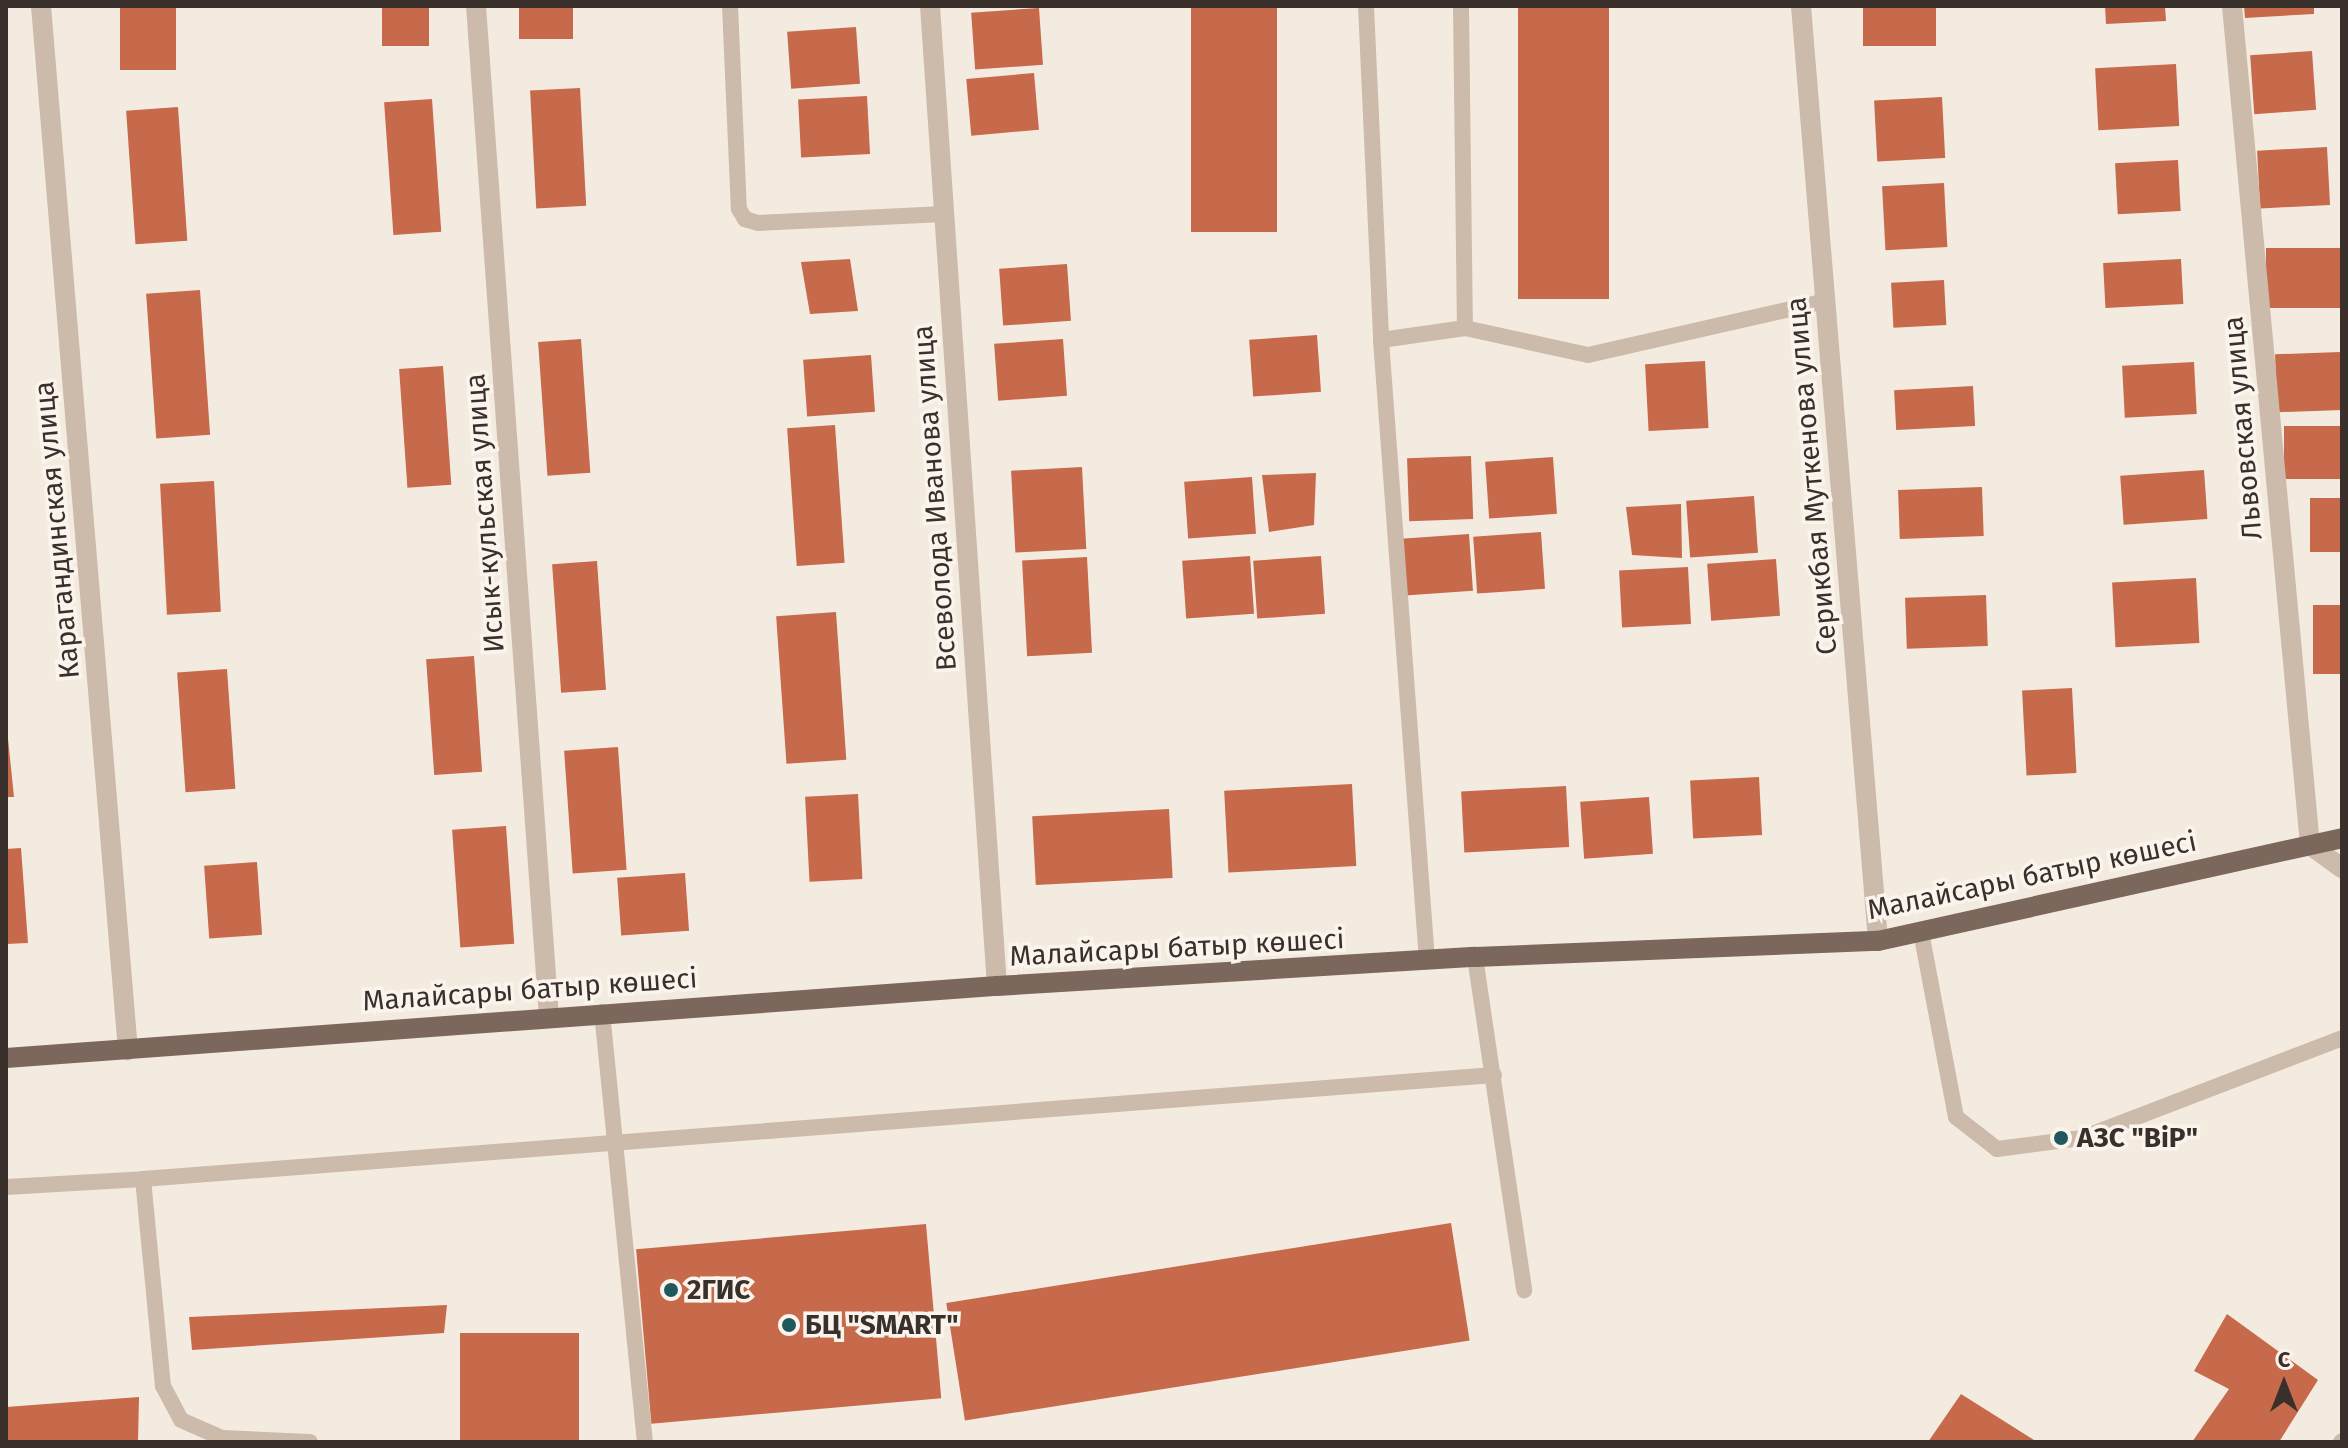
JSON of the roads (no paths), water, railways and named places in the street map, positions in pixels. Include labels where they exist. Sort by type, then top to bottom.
[{"type":"main road","name":"Малайсары батыр көшесі","points":[[6,1058],[602,1012],[997,986],[1475,957],[1878,941],[2342,838]]},
{"type":"street","name":"Карагандинская улица","points":[[41,6],[128,1050]]},
{"type":"street","name":"Исык-кульская улица","points":[[476,6],[549,1016]]},
{"type":"street","name":"Всеволода Иванова улица","points":[[930,6],[997,986]]},
{"type":"street","name":"Серикбая Муткенова улица","points":[[1801,6],[1878,941]]},
{"type":"street","name":"Львовская улица","points":[[2232,6],[2310,845]]},
{"type":"street","points":[[2310,845],[2342,868]]},
{"type":"lane","points":[[730,6],[739,209],[745,219],[758,223],[944,214]]},
{"type":"lane","points":[[1366,6],[1381,340],[1427,961]]},
{"type":"lane","points":[[1461,6],[1465,328]]},
{"type":"lane","points":[[1381,340],[1465,328],[1588,355],[1826,301]]},
{"type":"lane","points":[[1921,932],[1956,1117],[1997,1149],[2082,1138],[2342,1038]]},
{"type":"lane","points":[[1475,957],[1524,1290]]},
{"type":"lane","points":[[602,1012],[645,1442]]},
{"type":"lane","points":[[6,1187],[1494,1075]]},
{"type":"lane","points":[[143,1179],[163,1386],[181,1420],[222,1438],[310,1442]]},
{"type":"place","name":"АЗС \"BiP\"","points":[[2061,1138]]},
{"type":"place","name":"2ГИС","points":[[671,1290]]},
{"type":"place","name":"БЦ \"SMART\"","points":[[789,1325]]}]
